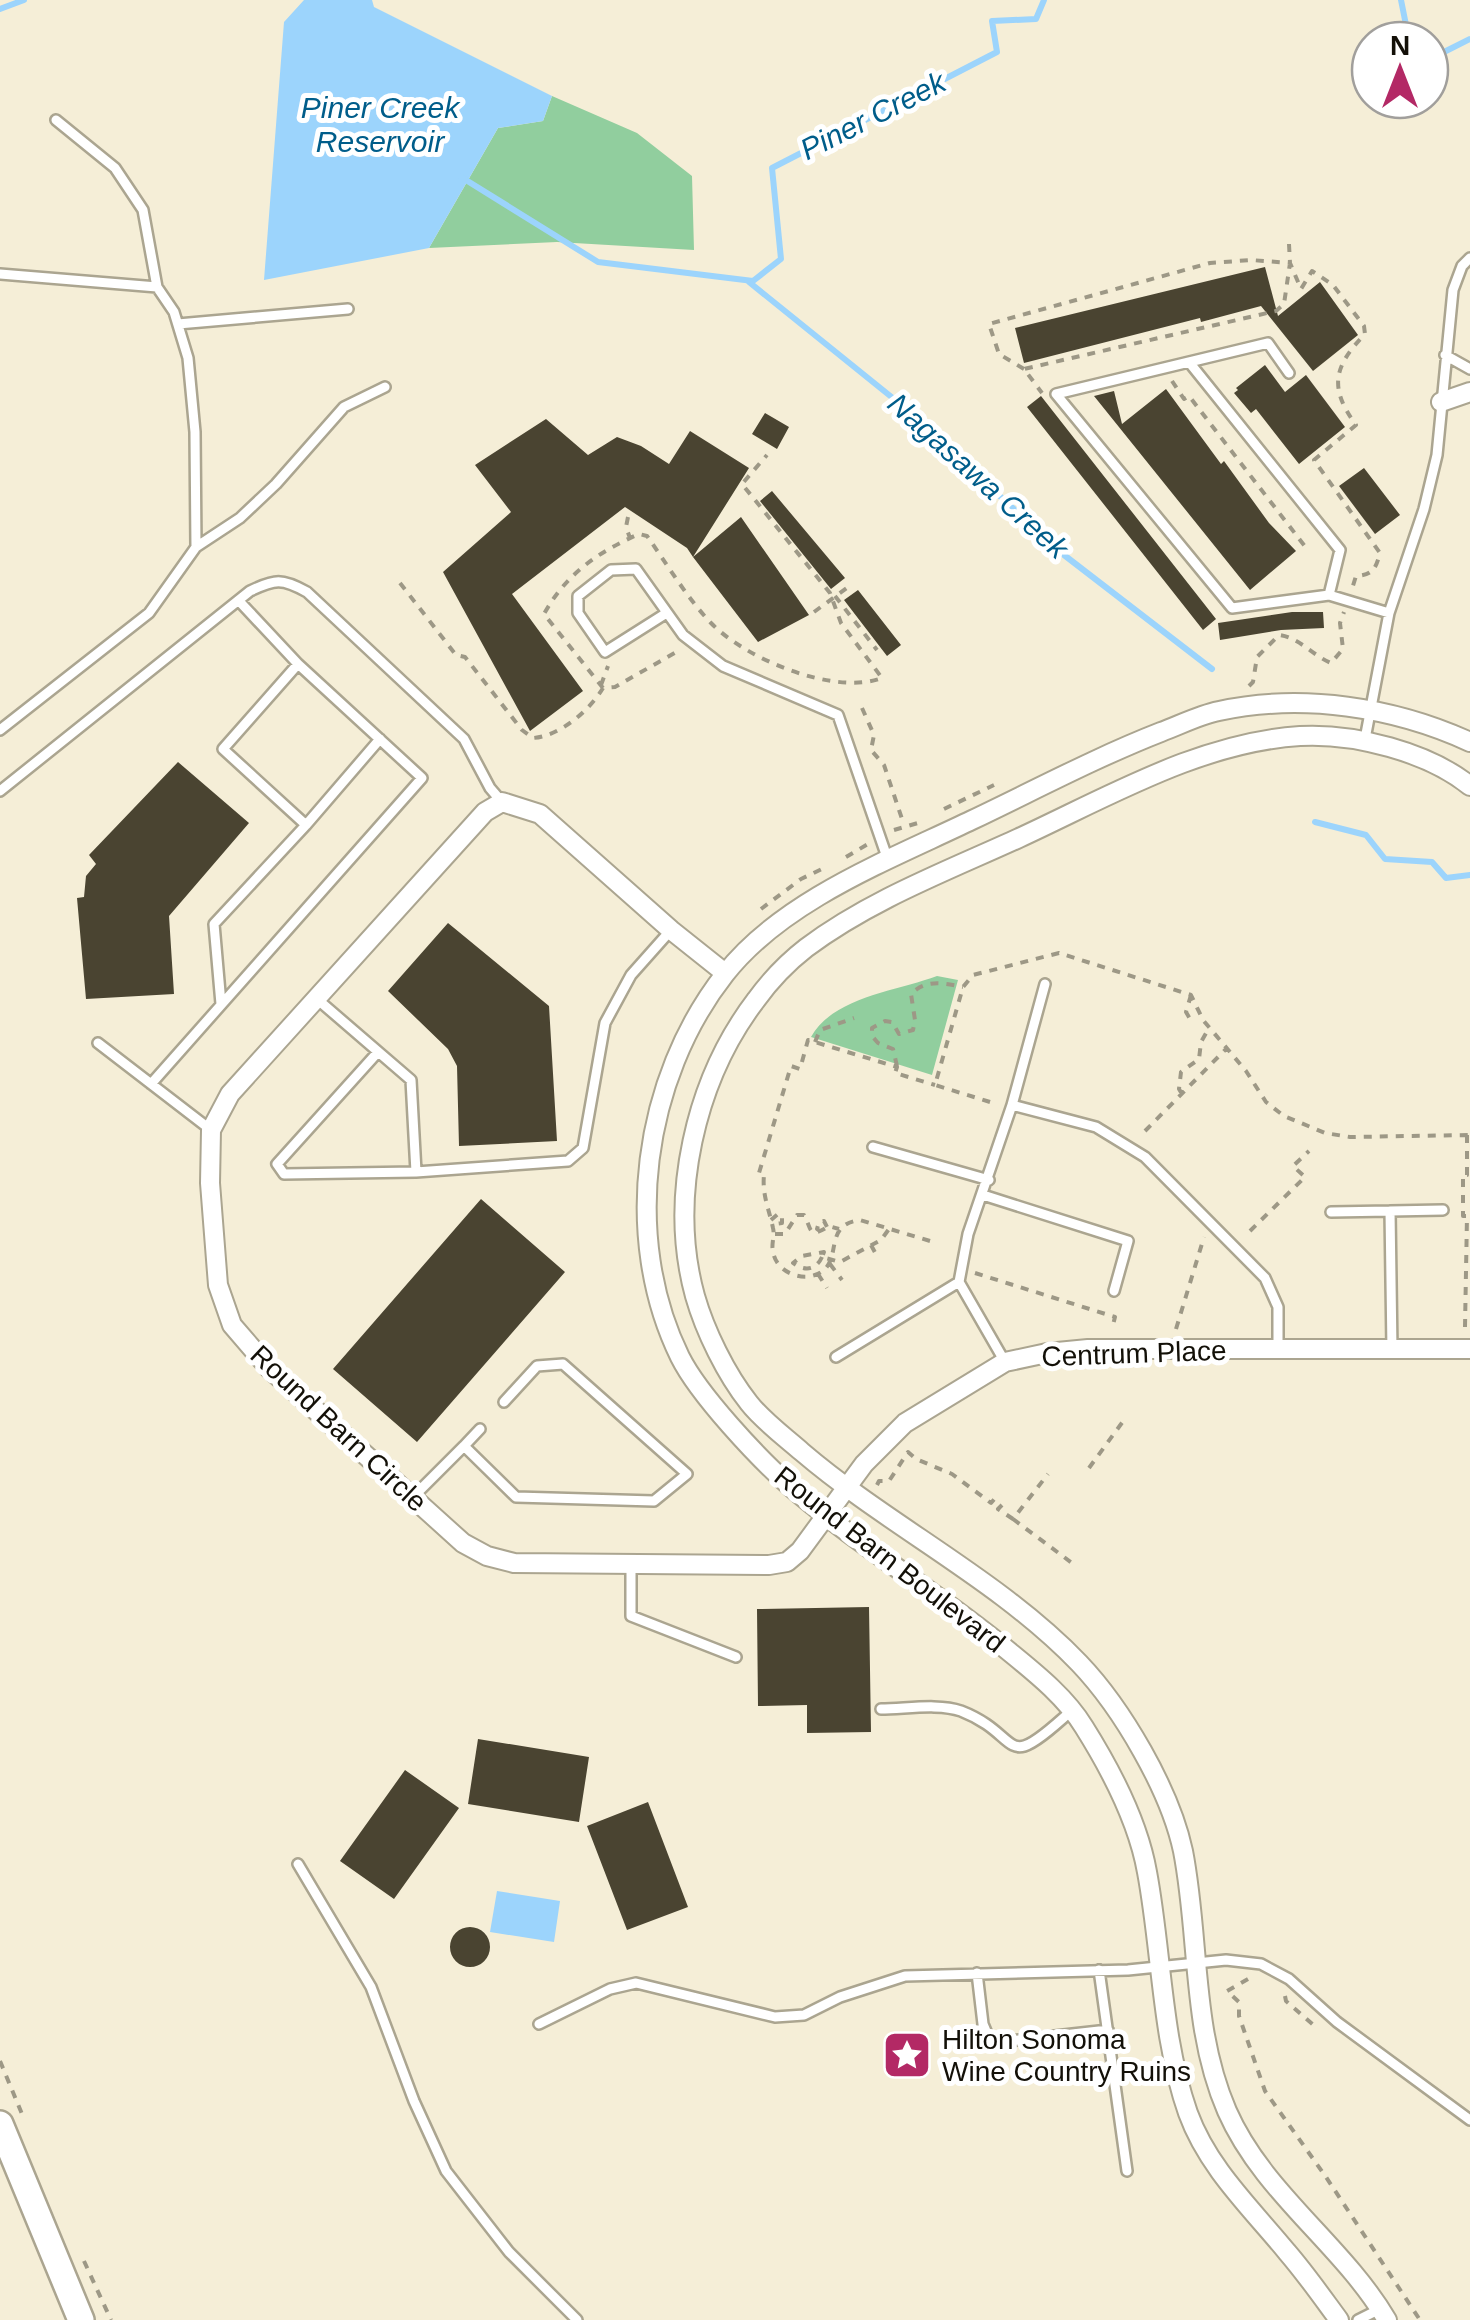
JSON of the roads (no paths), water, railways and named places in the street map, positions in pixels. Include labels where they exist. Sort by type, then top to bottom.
[{"type":"main road","points":[[0,2124],[81,2320]]},
{"type":"street","points":[[1442,402],[1470,392]]},
{"type":"street","name":"Round Barn Boulevard","points":[[1340,2320],[1242,2201],[1208,2155],[1191,2122],[1170,2048],[1146,1866],[1122,1794],[1080,1720],[1040,1677],[960,1612],[786,1483],[722,1414],[681,1360],[661,1305],[646,1209],[650,1156],[662,1094],[682,1042],[726,973],[787,916],[888,860],[1130,745],[1216,711],[1292,704],[1370,710],[1436,726],[1470,742]]},
{"type":"street","name":"Round Barn Boulevard","points":[[1384,2315],[1356,2274],[1277,2188],[1235,2129],[1217,2085],[1200,2018],[1182,1847],[1158,1784],[1124,1722],[1080,1664],[1005,1599],[845,1488],[750,1404],[696,1299],[687,1254],[684,1192],[697,1119],[733,1033],[759,996],[803,950],[877,904],[1158,774],[1233,746],[1302,736],[1365,739],[1454,774],[1470,786]]},
{"type":"street","points":[[502,802],[540,814],[671,930],[726,973]]},
{"type":"street","name":"Round Barn Circle","points":[[502,802],[485,812],[315,998],[230,1094],[211,1130],[210,1183],[218,1285],[232,1325],[269,1368],[463,1543],[514,1563],[787,1562],[827,1516],[845,1488]]},
{"type":"street","name":"Centrum Place","points":[[845,1488],[883,1442],[905,1423],[1005,1362],[1088,1349],[1470,1349]]},
{"type":"lane","points":[[56,120],[115,168],[144,210],[158,288],[174,312],[188,358],[196,547]]},
{"type":"lane","points":[[1365,739],[1389,614],[1437,456],[1453,290],[1462,266],[1470,258]]},
{"type":"lane","points":[[0,274],[158,288]]},
{"type":"lane","points":[[178,324],[348,309]]},
{"type":"lane","points":[[1289,373],[1268,342],[1056,394],[1232,608],[1329,594],[1389,614]]},
{"type":"lane","points":[[1445,356],[1470,369]]},
{"type":"lane","points":[[1190,362],[1340,550],[1329,594]]},
{"type":"lane","points":[[0,730],[149,613],[196,547],[240,518],[276,484],[344,407],[385,388]]},
{"type":"lane","points":[[665,614],[606,652],[578,613],[578,596],[611,570],[636,569],[682,636],[723,666],[838,716],[888,860]]},
{"type":"lane","points":[[0,791],[250,591],[273,580],[307,592],[464,738],[490,788],[502,802]]},
{"type":"lane","points":[[151,1084],[422,778],[298,664],[239,601]]},
{"type":"lane","points":[[298,664],[223,748],[306,825]]},
{"type":"lane","points":[[222,1004],[214,924],[380,739]]},
{"type":"lane","points":[[378,1052],[277,1164],[284,1174],[416,1172],[568,1161],[583,1148],[606,1023],[630,975],[671,930]]},
{"type":"lane","points":[[1005,1362],[959,1282],[968,1234],[1012,1105],[1045,984]]},
{"type":"lane","points":[[315,998],[411,1080],[416,1172]]},
{"type":"lane","points":[[98,1043],[211,1130]]},
{"type":"lane","points":[[1012,1105],[1096,1127],[1146,1158],[1266,1278],[1278,1307],[1278,1349]]},
{"type":"lane","points":[[872,1147],[988,1180]]},
{"type":"lane","points":[[983,1195],[1128,1241],[1114,1291]]},
{"type":"lane","points":[[1331,1212],[1442,1210]]},
{"type":"lane","points":[[1390,1211],[1392,1350]]},
{"type":"lane","points":[[836,1357],[959,1282]]},
{"type":"lane","points":[[464,1446],[516,1497],[654,1501],[686,1474],[563,1364],[537,1366],[504,1402]]},
{"type":"lane","points":[[412,1498],[480,1429]]},
{"type":"lane","points":[[631,1564],[631,1616],[736,1657]]},
{"type":"lane","points":[[882,1709],[955,1709],[972,1716],[1010,1746],[1021,1748],[1032,1745],[1071,1711]]},
{"type":"lane","points":[[298,1864],[371,1987],[446,2171],[510,2252],[577,2320]]},
{"type":"lane","points":[[540,2024],[610,1988],[636,1983],[775,2017],[804,2015],[905,1976],[1099,1970],[1196,1962],[1261,1964],[1289,1979],[1337,2022],[1470,2120]]},
{"type":"lane","points":[[1099,1970],[1127,2171]]},
{"type":"lane","points":[[978,1973],[983,2024],[992,2042],[1108,2030]]},
{"type":"lane","points":[[1358,2320],[1384,2315]]},
{"type":"water","name":"Piner Creek Reservoir","points":[[304,0],[372,0],[374,7],[552,96],[543,121],[498,128],[429,248],[264,280],[284,22]]},
{"type":"water","points":[[497,1891],[560,1901],[554,1942],[490,1932]]},
{"type":"waterway","name":"Piner Creek","points":[[0,9],[24,0]]},
{"type":"waterway","name":"Piner Creek","points":[[461,177],[598,262],[753,281],[781,259],[772,168],[997,52],[992,21],[1036,19],[1044,0]]},
{"type":"waterway","name":"Piner Creek","points":[[1401,0],[1405,20]]},
{"type":"waterway","name":"Piner Creek","points":[[1450,49],[1470,39]]},
{"type":"waterway","name":"Nagasawa Creek","points":[[749,282],[894,399],[1064,555],[1212,669]]},
{"type":"waterway","name":"Nagasawa Creek","points":[[1315,822],[1366,835],[1385,859],[1432,862],[1446,878],[1470,875]]},
{"type":"place","name":"Hilton Sonoma Wine Country Ruins","points":[[907,2055]]}]
